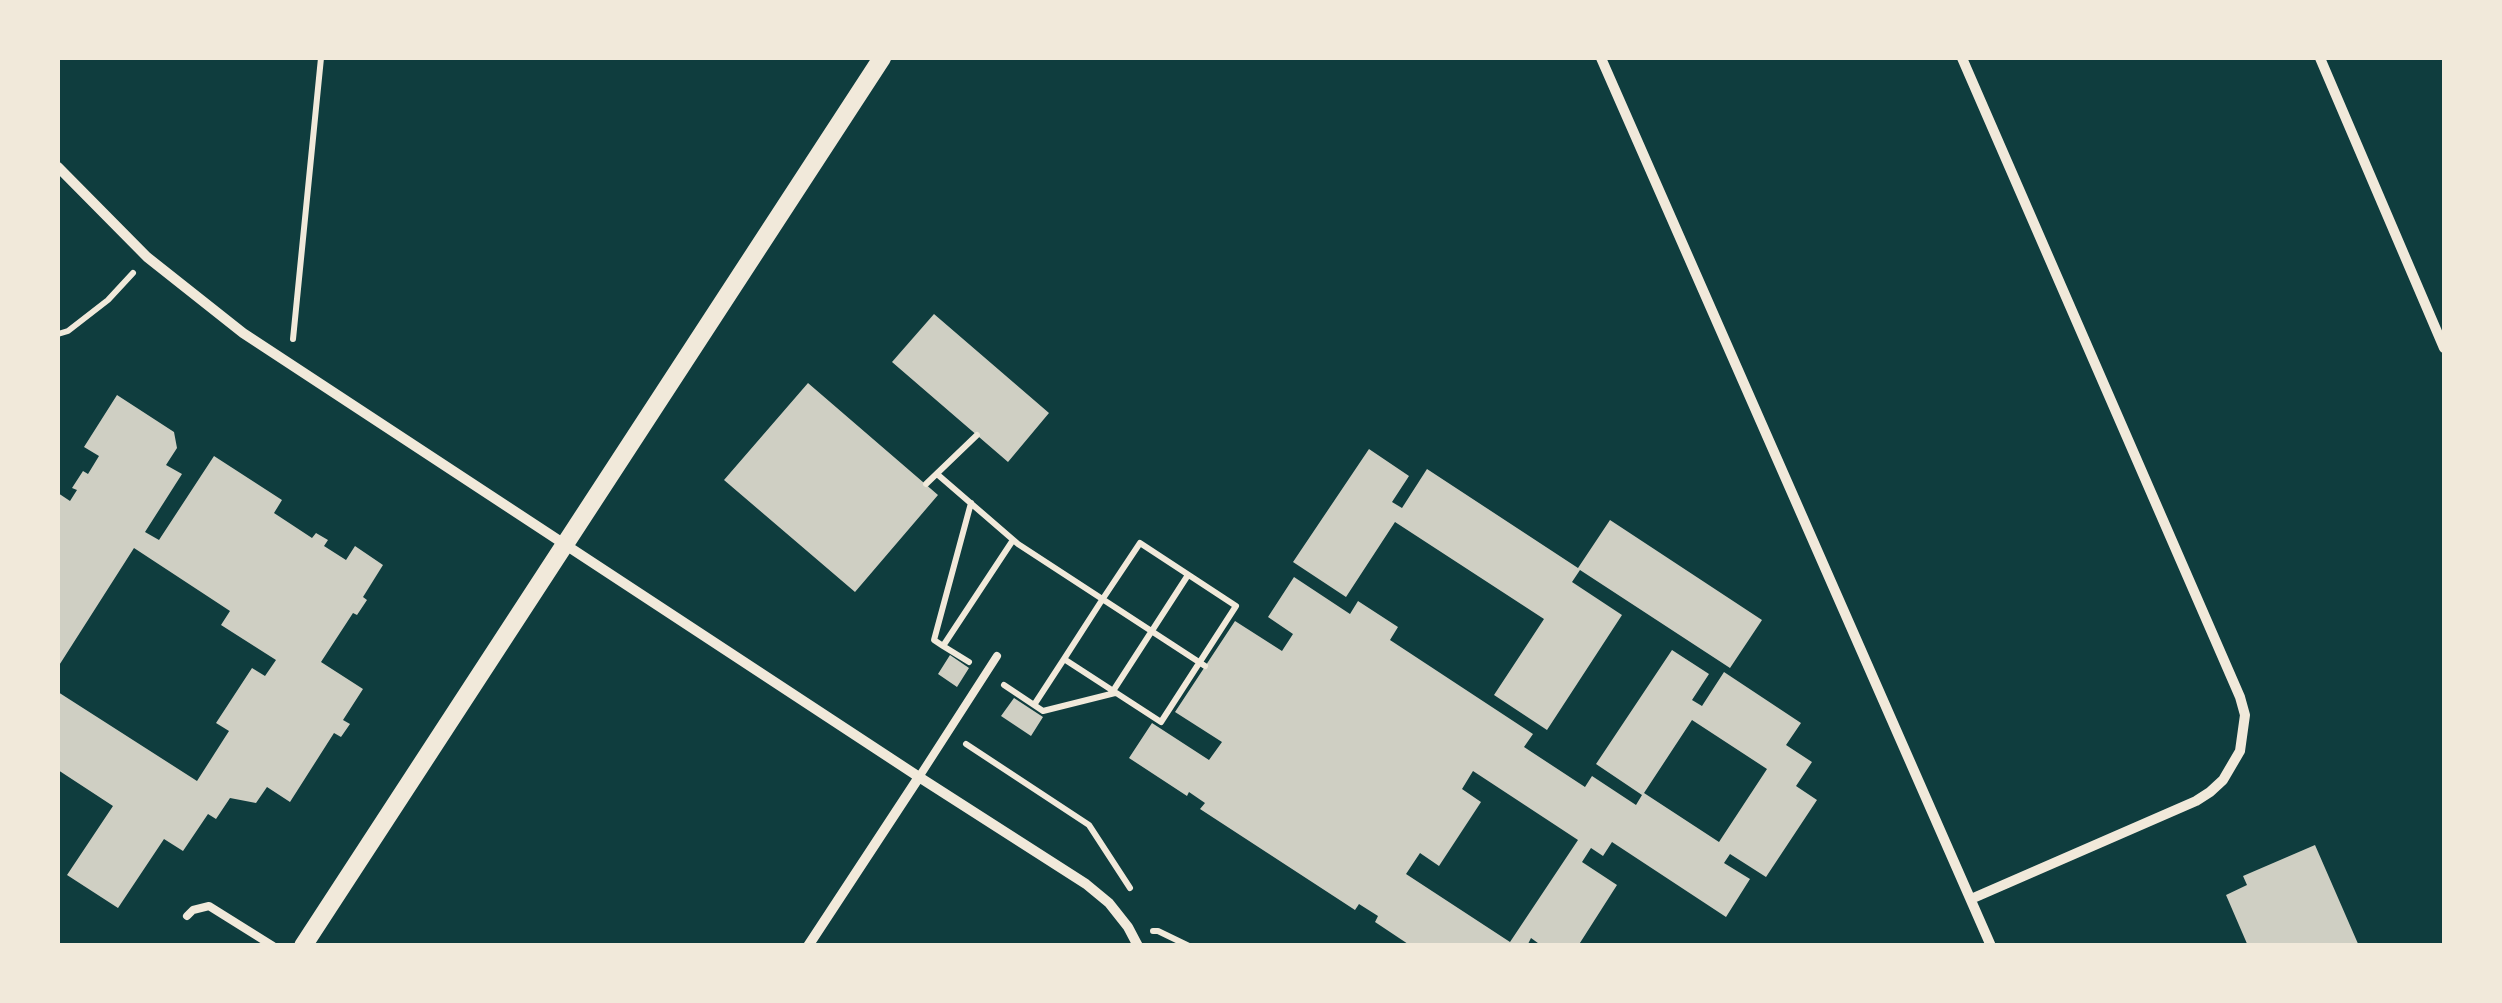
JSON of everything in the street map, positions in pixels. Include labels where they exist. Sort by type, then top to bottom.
[{"type":"street","points":[[303,946],[882,58]]},
{"type":"street","points":[[1600,58],[1991,946]]},
{"type":"street","points":[[1962,58],[2245,715],[2240,751],[2223,780],[2210,792],[1970,899]]},
{"type":"street","points":[[2320,58],[2444,348]]},
{"type":"street","points":[[58,167],[147,258],[243,333],[1086,884],[1109,903],[1138,946]]},
{"type":"street","points":[[808,946],[919,777]]},
{"type":"lane","points":[[919,777],[997,656]]},
{"type":"lane","points":[[186,916],[192,910],[209,906],[273,946]]},
{"type":"path","points":[[291,365],[321,58]]},
{"type":"path","points":[[58,334],[108,300],[147,258]]},
{"type":"path","points":[[926,484],[977,435]]},
{"type":"path","points":[[936,474],[1013,540],[1202,664]]},
{"type":"path","points":[[971,503],[934,640],[1044,711],[1114,692],[1188,574]]},
{"type":"path","points":[[943,646],[1013,540]]},
{"type":"path","points":[[1034,705],[1102,600],[1140,543],[1236,606],[1161,722],[1064,659]]},
{"type":"path","points":[[948,732],[1089,825],[1138,901]]},
{"type":"path","points":[[1148,916],[1158,931]]},
{"type":"building","points":[[934,314],[1049,413],[1008,462],[892,362]]},
{"type":"building","points":[[808,383],[938,495],[855,592],[724,480]]},
{"type":"building","points":[[117,395],[174,432],[177,448],[166,465],[182,474],[145,532],[159,540],[214,456],[282,500],[274,513],[312,538],[316,533],[328,540],[324,546],[346,560],[355,546],[383,565],[363,597],[367,600],[357,615],[353,613],[321,662],[363,689],[343,720],[350,724],[341,737],[334,733],[290,802],[267,787],[256,803],[230,798],[216,819],[208,814],[183,851],[164,839],[118,908],[67,875],[113,806],[58,770],[58,692],[197,781],[229,731],[216,723],[252,668],[265,676],[276,660],[221,625],[230,611],[134,548],[58,667],[58,493],[70,501],[77,490],[72,488],[83,471],[88,474],[99,456],[84,447]]},
{"type":"building","points":[[1369,449],[1409,476],[1392,502],[1402,508],[1427,469],[1578,568],[1610,520],[1762,620],[1730,668],[1580,570],[1572,582],[1622,615],[1547,730],[1494,695],[1544,619],[1395,522],[1346,597],[1293,562]]},
{"type":"building","points":[[1294,577],[1350,614],[1358,601],[1398,627],[1390,640],[1533,734],[1524,747],[1585,787],[1592,776],[1636,805],[1642,795],[1596,764],[1672,650],[1709,674],[1692,700],[1702,706],[1724,672],[1801,723],[1786,745],[1812,762],[1796,786],[1817,800],[1766,877],[1730,854],[1724,863],[1750,879],[1726,917],[1612,842],[1603,856],[1591,848],[1582,862],[1617,885],[1578,946],[1542,946],[1531,938],[1527,946],[1411,946],[1375,922],[1378,916],[1359,904],[1355,910],[1200,809],[1205,803],[1189,792],[1187,796],[1129,758],[1152,723],[1209,760],[1222,742],[1175,712],[1235,621],[1282,651],[1293,634],[1268,617]],"holes":[[[1692,720],[1767,769],[1719,842],[1644,793]],[[1473,771],[1578,840],[1510,942],[1406,874],[1420,853],[1439,866],[1481,802],[1462,789]]]},
{"type":"building","points":[[950,655],[969,668],[957,687],[938,674]]},
{"type":"building","points":[[1014,698],[1043,717],[1031,736],[1001,716]]},
{"type":"building","points":[[2315,845],[2359,946],[2248,946],[2226,895],[2247,885],[2243,876]]}]
